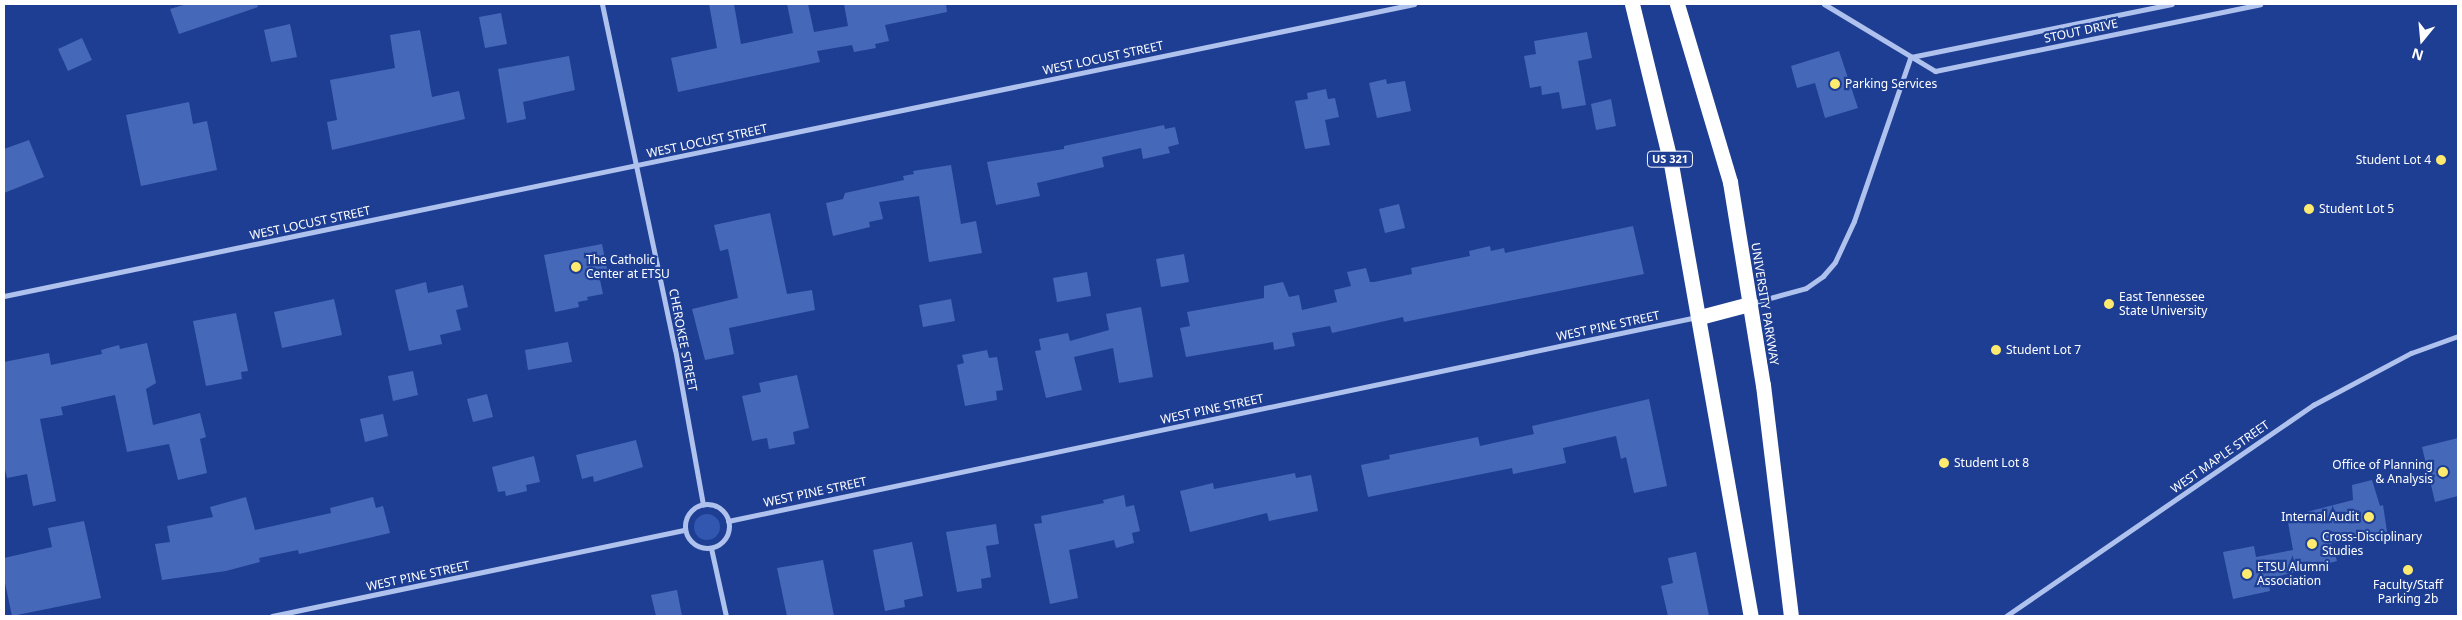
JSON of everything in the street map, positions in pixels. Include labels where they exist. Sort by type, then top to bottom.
[{"type":"highway","name":"US 321","points":[[1632,4],[1671,164],[1700,317],[1751,616]]},
{"type":"highway","name":"UNIVERSITY PARKWAY","points":[[1677,4],[1730,182],[1763,385],[1790,616]]},
{"type":"highway","points":[[1700,317],[1749,304]]},
{"type":"street","name":"CHEROKEE STREET","points":[[602,4],[638,166],[703,505]]},
{"type":"street","name":"WEST LOCUST STREET","points":[[4,296],[1414,4]]},
{"type":"street","name":"STOUT DRIVE","points":[[1824,4],[1910,58],[1935,71],[2260,4]]},
{"type":"street","name":"STOUT DRIVE","points":[[1910,58],[2172,4]]},
{"type":"street","points":[[1749,304],[1806,288],[1823,276],[1835,262],[1854,221],[1910,58]]},
{"type":"street","name":"WEST PINE STREET","points":[[728,520],[1700,317]]},
{"type":"street","name":"WEST MAPLE STREET","points":[[2006,616],[2312,405],[2411,353],[2458,336]]},
{"type":"street","points":[[703,505],[721,510],[728,520],[729,528],[723,541],[711,548],[692,542],[685,530],[687,517],[703,505]]},
{"type":"street","name":"WEST PINE STREET","points":[[272,616],[685,530]]},
{"type":"street","points":[[711,548],[726,616]]},
{"type":"shaded area","points":[[707,514],[716,518],[720,527],[716,536],[707,540],[698,536],[694,527],[698,518]]},
{"type":"building","points":[[187,4],[257,4],[258,7],[179,34],[170,9]]},
{"type":"building","points":[[709,4],[734,4],[741,44],[793,33],[787,4],[808,4],[814,32],[848,26],[844,4],[946,4],[947,12],[885,25],[889,41],[875,44],[876,48],[854,52],[852,45],[817,51],[820,62],[678,92],[671,58],[717,48]]},
{"type":"building","points":[[501,13],[507,44],[485,48],[479,17]]},
{"type":"building","points":[[290,24],[297,57],[271,62],[264,30]]},
{"type":"building","points":[[420,30],[432,97],[459,91],[465,119],[332,150],[327,122],[337,120],[330,80],[395,68],[390,35]]},
{"type":"building","points":[[1587,32],[1592,58],[1578,61],[1586,105],[1562,109],[1559,92],[1542,95],[1541,86],[1530,88],[1524,56],[1536,54],[1534,41]]},
{"type":"building","points":[[82,38],[92,60],[68,71],[58,49]]},
{"type":"building","name":"Parking Services","points":[[1839,51],[1858,108],[1825,118],[1815,83],[1797,88],[1791,66]]},
{"type":"building","points":[[569,56],[575,90],[523,102],[526,119],[507,123],[498,69]]},
{"type":"building","points":[[1386,79],[1387,84],[1405,81],[1411,111],[1377,118],[1369,83]]},
{"type":"building","points":[[1326,89],[1328,99],[1335,98],[1339,117],[1325,120],[1330,145],[1305,149],[1295,101],[1308,99],[1307,93]]},
{"type":"building","points":[[1611,99],[1616,126],[1596,130],[1591,104]]},
{"type":"building","points":[[189,102],[193,124],[207,121],[217,170],[141,186],[126,115]]},
{"type":"building","points":[[1164,125],[1165,129],[1175,127],[1179,144],[1168,147],[1170,153],[1143,159],[1141,148],[1102,157],[1104,167],[1037,183],[1040,196],[996,205],[987,162],[1064,149],[1064,146]]},
{"type":"building","points":[[29,140],[44,177],[4,193],[4,149]]},
{"type":"building","points":[[951,165],[961,224],[976,221],[982,253],[929,262],[919,196],[879,202],[883,219],[869,222],[870,227],[833,236],[826,203],[843,199],[845,193],[904,180],[903,176],[914,174],[913,171]]},
{"type":"building","points":[[1399,204],[1405,228],[1385,233],[1379,209]]},
{"type":"building","points":[[770,213],[787,294],[812,290],[815,310],[729,328],[734,354],[705,360],[692,309],[738,298],[728,249],[720,251],[714,225]]},
{"type":"building","points":[[1633,226],[1644,274],[1404,322],[1403,317],[1332,333],[1330,326],[1292,333],[1295,346],[1274,350],[1273,342],[1186,357],[1180,328],[1190,326],[1187,312],[1264,298],[1264,286],[1283,282],[1289,297],[1299,295],[1302,310],[1337,302],[1334,290],[1351,286],[1347,272],[1366,268],[1370,282],[1374,282],[1412,274],[1411,268],[1470,256],[1469,251],[1490,246],[1491,251],[1504,248],[1505,253]]},
{"type":"building","name":"The Catholic Center at ETSU","points":[[602,244],[609,279],[600,280],[603,294],[587,297],[588,300],[578,302],[579,307],[555,312],[544,255]]},
{"type":"building","points":[[1184,254],[1189,282],[1161,287],[1156,259]]},
{"type":"building","points":[[1087,272],[1091,296],[1057,302],[1053,278]]},
{"type":"building","points":[[426,282],[428,293],[463,285],[468,307],[456,310],[461,330],[440,335],[442,344],[409,351],[395,290]]},
{"type":"building","points":[[334,299],[342,335],[282,348],[274,312]]},
{"type":"building","points":[[951,299],[955,321],[923,327],[919,305]]},
{"type":"building","points":[[1141,307],[1153,377],[1119,383],[1113,348],[1074,357],[1082,390],[1046,398],[1035,351],[1041,350],[1039,339],[1068,333],[1070,341],[1109,330],[1106,314]]},
{"type":"building","points":[[236,313],[248,371],[241,372],[242,379],[206,386],[193,321]]},
{"type":"building","points":[[568,342],[572,362],[528,370],[525,350]]},
{"type":"building","points":[[147,343],[156,383],[146,389],[153,425],[200,413],[206,437],[200,439],[207,473],[178,480],[169,444],[127,452],[115,395],[61,407],[63,415],[40,419],[56,501],[33,506],[27,474],[7,478],[4,465],[4,362],[49,353],[51,365],[102,354],[101,350],[119,345],[120,349]]},
{"type":"building","points":[[987,350],[989,358],[997,357],[1003,390],[996,391],[997,400],[965,406],[957,365],[964,363],[962,355]]},
{"type":"building","points":[[413,371],[418,395],[393,401],[388,376]]},
{"type":"building","points":[[797,375],[809,428],[793,432],[795,444],[769,449],[767,438],[752,441],[742,396],[761,392],[759,383]]},
{"type":"building","points":[[487,394],[493,417],[473,422],[467,399]]},
{"type":"building","points":[[1649,399],[1667,486],[1634,493],[1626,457],[1621,459],[1616,436],[1563,448],[1566,463],[1513,474],[1512,468],[1368,497],[1361,465],[1390,459],[1389,455],[1478,437],[1480,446],[1534,434],[1532,426]]},
{"type":"building","points":[[383,414],[388,436],[365,442],[360,419]]},
{"type":"building","name":"Office of Planning & Analysis","points":[[2458,438],[2458,496],[2435,502],[2422,447]]},
{"type":"building","points":[[636,440],[643,467],[594,482],[593,476],[582,479],[576,455]]},
{"type":"building","points":[[534,456],[540,482],[526,485],[527,491],[506,496],[505,491],[498,492],[492,467]]},
{"type":"building","points":[[1295,473],[1296,478],[1311,475],[1318,511],[1269,521],[1267,513],[1190,532],[1180,491],[1213,483],[1214,489]]},
{"type":"building","points":[[2372,480],[2380,506],[2383,505],[2388,538],[2332,543],[2337,561],[2268,579],[2270,591],[2233,599],[2223,552],[2254,546],[2256,557],[2293,550],[2287,517],[2353,500],[2352,485]]},
{"type":"building","points":[[1124,495],[1126,507],[1134,505],[1140,531],[1132,533],[1134,543],[1116,548],[1114,540],[1069,550],[1078,598],[1050,604],[1034,524],[1042,523],[1041,516],[1104,503],[1103,500]]},
{"type":"building","points":[[246,497],[255,530],[331,513],[330,508],[373,497],[376,508],[383,506],[390,533],[299,554],[298,550],[259,558],[260,562],[226,571],[162,580],[155,544],[170,542],[167,526],[213,517],[210,507]]},
{"type":"building","points":[[84,521],[101,598],[12,616],[4,578],[4,558],[52,547],[48,528]]},
{"type":"building","points":[[996,524],[999,544],[986,546],[991,577],[981,579],[982,588],[957,592],[946,532]]},
{"type":"building","points":[[912,542],[923,596],[904,600],[905,607],[885,611],[873,550]]},
{"type":"building","points":[[1696,552],[1709,616],[1668,616],[1661,586],[1673,583],[1668,558]]},
{"type":"building","points":[[823,560],[834,616],[787,616],[777,568]]},
{"type":"building","points":[[677,590],[682,616],[656,616],[651,595]]},
{"type":"place","name":"Parking Services","points":[[1835,84]]},
{"type":"place","name":"Student Lot 4","points":[[2441,160]]},
{"type":"place","name":"Student Lot 5","points":[[2309,209]]},
{"type":"place","name":"The Catholic Center at ETSU","points":[[576,267]]},
{"type":"place","name":"East Tennessee State University","points":[[2109,304]]},
{"type":"place","name":"Student Lot 7","points":[[1996,350]]},
{"type":"place","name":"Student Lot 8","points":[[1944,463]]},
{"type":"place","name":"Office of Planning & Analysis","points":[[2443,472]]},
{"type":"place","name":"Internal Audit","points":[[2369,517]]},
{"type":"place","name":"Cross-Disciplinary Studies","points":[[2312,544]]},
{"type":"place","name":"Faculty/Staff Parking 2b","points":[[2408,570]]},
{"type":"place","name":"ETSU Alumni Association","points":[[2247,574]]}]
